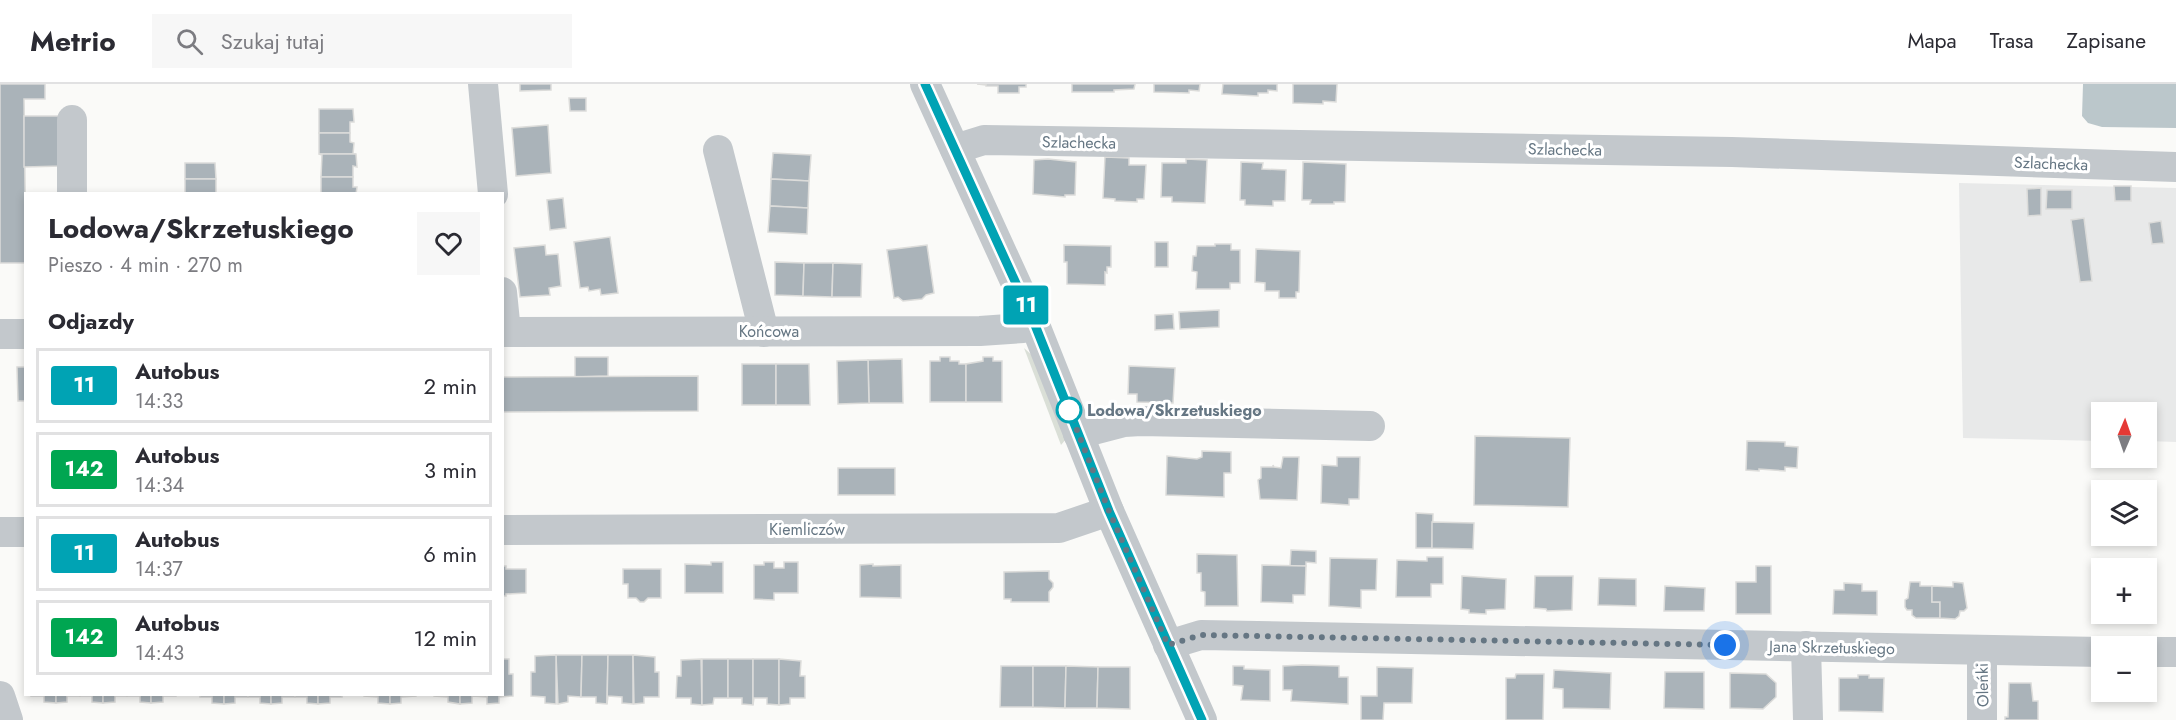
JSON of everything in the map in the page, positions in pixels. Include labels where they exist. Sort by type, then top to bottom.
[{"type":"street","points":[[483,84],[493,192]]},
{"type":"street","points":[[925,84],[1035,325],[1109,511],[1202,720]]},
{"type":"street","points":[[72,120],[72,192]]},
{"type":"street","name":"Szlachecka","points":[[955,149],[978,141],[1008,141],[1732,152],[2176,167]]},
{"type":"street","points":[[718,150],[764,332]]},
{"type":"street","name":"Końcowa","points":[[504,332],[980,331],[1035,325]]},
{"type":"street","points":[[0,334],[24,334]]},
{"type":"street","points":[[1078,434],[1124,422],[1141,421],[1370,426]]},
{"type":"street","name":"Kiemliczów","points":[[504,530],[1059,528],[1109,511]]},
{"type":"street","points":[[0,532],[24,532]]},
{"type":"street","name":"Jana Skrzetuskiego","points":[[1168,645],[1201,635],[2090,652]]},
{"type":"street","points":[[1806,646],[1808,720]]},
{"type":"street","name":"Oleńki","points":[[1982,650],[1982,720]]},
{"type":"street","points":[[2157,652],[2176,652]]},
{"type":"street","points":[[0,696],[8,720]]},
{"type":"shaded area","points":[[2083,84],[2176,84],[2176,128],[2102,127],[2088,123],[2082,116]]},
{"type":"shaded area","points":[[1959,183],[2176,188],[2176,442],[2157,441],[2157,402],[2091,402],[2091,441],[1963,438]]},
{"type":"shaded area","points":[[1024,348],[1035,358],[1066,439],[1061,445]]},
{"type":"building","points":[[0,84],[45,84],[45,99],[24,99],[24,263],[0,263]]},
{"type":"building","points":[[520,84],[551,84],[551,90],[520,91]]},
{"type":"building","points":[[977,84],[1026,84],[1026,87],[1019,87],[1019,93],[998,93],[998,86]]},
{"type":"building","points":[[1072,84],[1135,84],[1134,89],[1114,90],[1114,92],[1072,92]]},
{"type":"building","points":[[1154,84],[1200,84],[1199,91],[1189,90],[1189,93],[1154,92]]},
{"type":"building","points":[[1223,84],[1277,84],[1277,91],[1268,90],[1268,93],[1258,93],[1258,96],[1222,94]]},
{"type":"building","points":[[1293,84],[1337,84],[1336,102],[1293,103]]},
{"type":"building","points":[[569,98],[586,98],[586,111],[570,111]]},
{"type":"building","points":[[319,109],[353,109],[354,122],[350,122],[350,133],[319,133]]},
{"type":"building","points":[[24,116],[61,116],[62,166],[24,167]]},
{"type":"building","points":[[548,125],[551,173],[516,176],[512,128]]},
{"type":"building","points":[[319,133],[350,133],[350,142],[354,143],[353,154],[319,154]]},
{"type":"building","points":[[773,153],[811,155],[809,181],[771,179]]},
{"type":"building","points":[[319,154],[356,154],[357,167],[353,166],[353,177],[321,177],[322,155]]},
{"type":"building","points":[[1105,157],[1129,158],[1129,165],[1146,165],[1144,199],[1137,199],[1137,202],[1103,198]]},
{"type":"building","points":[[1186,159],[1207,160],[1205,203],[1172,202],[1172,197],[1161,197],[1162,163],[1186,163]]},
{"type":"building","points":[[1034,160],[1076,162],[1075,195],[1065,195],[1065,197],[1033,194]]},
{"type":"building","points":[[1241,162],[1263,163],[1262,169],[1286,170],[1285,201],[1273,201],[1273,206],[1245,205],[1245,200],[1240,200]]},
{"type":"building","points":[[1303,162],[1346,164],[1345,202],[1310,204],[1311,200],[1302,200]]},
{"type":"building","points":[[185,163],[215,163],[216,179],[185,179]]},
{"type":"building","points":[[321,177],[353,177],[353,187],[357,187],[356,192],[321,192]]},
{"type":"building","points":[[185,179],[216,179],[216,192],[185,192]]},
{"type":"building","points":[[771,179],[809,181],[808,208],[770,206]]},
{"type":"building","points":[[2114,186],[2131,186],[2131,201],[2115,201]]},
{"type":"building","points":[[2041,188],[2041,215],[2028,216],[2027,189]]},
{"type":"building","points":[[2047,190],[2072,190],[2072,209],[2046,209]]},
{"type":"building","points":[[563,198],[566,228],[550,230],[547,200]]},
{"type":"building","points":[[770,206],[808,208],[807,234],[768,232]]},
{"type":"building","points":[[2084,218],[2092,281],[2080,282],[2071,220]]},
{"type":"building","points":[[2161,221],[2164,243],[2152,244],[2149,223]]},
{"type":"building","points":[[610,237],[618,293],[601,295],[600,289],[589,291],[588,287],[580,288],[574,242]]},
{"type":"building","points":[[1155,242],[1168,242],[1168,267],[1155,267]]},
{"type":"building","points":[[1215,244],[1231,244],[1231,250],[1240,250],[1240,283],[1230,283],[1230,289],[1196,289],[1197,272],[1192,271],[1193,256],[1196,256],[1197,246],[1215,246]]},
{"type":"building","points":[[545,245],[546,255],[558,254],[561,286],[549,288],[550,295],[520,297],[514,248]]},
{"type":"building","points":[[927,245],[934,293],[922,299],[903,301],[898,297],[894,298],[887,250]]},
{"type":"building","points":[[1064,245],[1111,246],[1111,267],[1107,267],[1107,273],[1105,272],[1105,285],[1067,284]]},
{"type":"building","points":[[1256,249],[1300,251],[1299,292],[1296,292],[1296,298],[1279,298],[1279,291],[1265,291],[1265,283],[1255,282]]},
{"type":"building","points":[[775,262],[804,263],[803,296],[775,295]]},
{"type":"building","points":[[804,263],[833,263],[832,297],[803,296]]},
{"type":"building","points":[[833,263],[862,264],[861,297],[832,297]]},
{"type":"building","points":[[1219,310],[1219,327],[1180,329],[1179,312]]},
{"type":"building","points":[[1173,314],[1174,329],[1155,330],[1155,315]]},
{"type":"building","points":[[575,357],[608,357],[608,376],[575,377]]},
{"type":"building","points":[[940,357],[950,357],[950,361],[966,364],[966,402],[930,402],[930,361],[940,361]]},
{"type":"building","points":[[983,357],[993,357],[993,361],[1002,361],[1002,402],[966,402],[966,364],[983,361]]},
{"type":"building","points":[[902,359],[903,403],[869,403],[868,360]]},
{"type":"building","points":[[868,360],[869,403],[838,404],[837,361]]},
{"type":"building","points":[[742,364],[776,364],[776,405],[742,405]]},
{"type":"building","points":[[776,364],[809,364],[810,405],[776,405]]},
{"type":"building","points":[[1129,366],[1175,368],[1173,403],[1137,402],[1137,394],[1128,394]]},
{"type":"building","points":[[17,367],[24,367],[24,401],[18,401]]},
{"type":"building","points":[[698,376],[698,411],[504,412],[504,377]]},
{"type":"building","points":[[1475,436],[1570,438],[1568,507],[1474,505]]},
{"type":"building","points":[[1747,441],[1785,442],[1785,446],[1798,447],[1797,468],[1785,467],[1785,471],[1746,470]]},
{"type":"building","points":[[1202,451],[1231,452],[1231,473],[1224,473],[1224,497],[1166,495],[1167,456],[1197,459],[1202,457]]},
{"type":"building","points":[[1283,457],[1299,457],[1297,500],[1260,499],[1258,480],[1261,478],[1261,467],[1273,467],[1273,465],[1281,468]]},
{"type":"building","points":[[1337,457],[1360,457],[1359,499],[1349,499],[1349,505],[1321,503],[1322,465],[1337,466]]},
{"type":"building","points":[[838,468],[895,468],[895,495],[838,495]]},
{"type":"building","points":[[1416,513],[1433,514],[1432,548],[1416,548]]},
{"type":"building","points":[[1432,522],[1474,523],[1473,549],[1432,548]]},
{"type":"building","points":[[1291,550],[1316,551],[1316,563],[1306,562],[1306,566],[1290,566]]},
{"type":"building","points":[[1197,554],[1237,555],[1238,606],[1205,606],[1205,592],[1201,591],[1201,573],[1197,573]]},
{"type":"building","points":[[1427,557],[1443,557],[1443,584],[1431,584],[1431,597],[1396,597],[1397,560],[1427,561]]},
{"type":"building","points":[[1330,558],[1377,559],[1376,590],[1361,590],[1361,608],[1329,606]]},
{"type":"building","points":[[711,562],[723,562],[723,593],[685,593],[685,564],[711,565]]},
{"type":"building","points":[[764,562],[774,562],[774,568],[784,568],[784,562],[798,562],[798,593],[774,593],[774,600],[754,599],[754,565],[764,565]]},
{"type":"building","points":[[873,564],[873,566],[901,565],[901,598],[860,597],[860,565]]},
{"type":"building","points":[[1262,565],[1306,566],[1305,595],[1293,595],[1293,603],[1261,602]]},
{"type":"building","points":[[504,566],[506,569],[526,569],[526,593],[506,594],[504,596]]},
{"type":"building","points":[[1756,566],[1771,566],[1771,614],[1736,614],[1736,582],[1756,582]]},
{"type":"building","points":[[623,569],[661,569],[661,598],[648,598],[640,602],[636,598],[628,598],[628,584],[623,584]]},
{"type":"building","points":[[1049,571],[1049,579],[1053,587],[1049,592],[1049,602],[1011,602],[1011,599],[1004,599],[1004,572]]},
{"type":"building","points":[[1462,576],[1506,579],[1505,609],[1486,610],[1486,614],[1469,613],[1469,610],[1461,609]]},
{"type":"building","points":[[1535,576],[1573,576],[1572,610],[1547,611],[1534,608]]},
{"type":"building","points":[[1599,578],[1636,579],[1636,606],[1598,605]]},
{"type":"building","points":[[1910,582],[1920,582],[1920,586],[1932,586],[1932,602],[1940,602],[1940,618],[1916,618],[1912,615],[1912,610],[1907,610],[1905,600],[1908,598]]},
{"type":"building","points":[[1953,582],[1963,583],[1967,608],[1960,611],[1959,616],[1955,619],[1940,618],[1940,602],[1932,602],[1932,586],[1953,587]]},
{"type":"building","points":[[1844,583],[1862,584],[1862,591],[1877,591],[1877,615],[1833,614],[1834,590],[1844,590]]},
{"type":"building","points":[[1665,586],[1705,588],[1704,611],[1664,611]]},
{"type":"building","points":[[556,655],[582,655],[581,697],[568,696],[568,702],[558,704]]},
{"type":"building","points":[[556,655],[556,704],[545,703],[545,697],[531,696],[531,672],[535,672],[535,656]]},
{"type":"building","points":[[582,655],[608,655],[607,704],[596,703],[596,697],[581,697]]},
{"type":"building","points":[[608,655],[633,655],[633,704],[622,703],[622,697],[608,696],[607,704]]},
{"type":"building","points":[[633,655],[655,657],[655,672],[659,672],[659,697],[644,697],[644,703],[634,704]]},
{"type":"building","points":[[504,659],[509,659],[509,674],[513,674],[513,696],[499,697],[499,703],[487,704],[487,696],[504,696]]},
{"type":"building","points":[[701,659],[702,705],[691,704],[691,698],[676,698],[677,676],[681,676],[681,660]]},
{"type":"building","points":[[702,659],[728,659],[728,698],[714,698],[713,704],[702,705]]},
{"type":"building","points":[[728,659],[753,659],[753,705],[742,704],[742,698],[728,698]]},
{"type":"building","points":[[753,659],[779,659],[779,705],[767,704],[767,698],[754,698],[753,705]]},
{"type":"building","points":[[779,659],[801,661],[800,676],[805,676],[805,698],[790,698],[790,704],[779,705]]},
{"type":"building","points":[[1001,666],[1033,666],[1033,707],[1000,707]]},
{"type":"building","points":[[1033,666],[1066,666],[1065,708],[1033,707]]},
{"type":"building","points":[[1066,666],[1098,667],[1097,708],[1065,708]]},
{"type":"building","points":[[1233,666],[1244,666],[1244,669],[1270,670],[1270,701],[1241,700],[1243,686],[1233,685]]},
{"type":"building","points":[[1283,666],[1339,666],[1339,677],[1348,677],[1348,704],[1291,701],[1292,690],[1283,690]]},
{"type":"building","points":[[1098,667],[1130,667],[1130,709],[1097,708]]},
{"type":"building","points":[[1377,667],[1413,668],[1412,703],[1384,703],[1383,720],[1361,720],[1361,696],[1377,696]]},
{"type":"building","points":[[1554,670],[1611,673],[1610,709],[1563,708],[1563,689],[1553,688]]},
{"type":"building","points":[[1665,672],[1704,672],[1704,709],[1664,708]]},
{"type":"building","points":[[1730,673],[1766,674],[1776,683],[1776,697],[1763,709],[1730,708]]},
{"type":"building","points":[[1516,674],[1544,674],[1543,720],[1506,720],[1506,678],[1515,678]]},
{"type":"building","points":[[1858,675],[1884,678],[1883,712],[1839,711],[1839,678],[1858,678]]},
{"type":"building","points":[[2009,683],[2031,683],[2033,701],[2038,701],[2038,720],[2005,720],[2005,717],[2008,717]]},
{"type":"building","points":[[44,696],[56,696],[56,703],[44,702]]},
{"type":"building","points":[[56,696],[67,696],[67,702],[56,703]]},
{"type":"building","points":[[92,696],[103,696],[103,703],[92,702]]},
{"type":"building","points":[[103,696],[115,696],[115,702],[103,703]]},
{"type":"building","points":[[140,696],[151,696],[151,703],[140,702]]},
{"type":"building","points":[[151,696],[163,696],[163,702],[151,703]]},
{"type":"building","points":[[224,696],[224,704],[212,703],[212,697],[200,697]]},
{"type":"building","points":[[224,696],[248,696],[235,697],[235,703],[224,704]]},
{"type":"building","points":[[271,696],[271,704],[260,703],[260,697],[248,697]]},
{"type":"building","points":[[271,696],[295,696],[282,697],[282,703],[271,704]]},
{"type":"building","points":[[318,696],[318,704],[307,703],[307,697],[295,697]]},
{"type":"building","points":[[318,696],[342,696],[330,697],[330,703],[318,704]]},
{"type":"building","points":[[364,696],[390,696],[390,704],[378,703],[378,697]]},
{"type":"building","points":[[390,696],[416,696],[401,697],[401,703],[390,704]]},
{"type":"building","points":[[434,696],[460,696],[460,704],[448,702],[448,697]]},
{"type":"building","points":[[460,696],[472,696],[472,703],[460,704]]},
{"type":"bus line","name":"11","points":[[925,84],[1035,325],[1109,511],[1202,720]]},
{"type":"place","name":"Lodowa/Skrzetuskiego","points":[[1069,410]]},
{"type":"route","points":[[1069,410],[1109,511],[1168,645],[1201,635],[1725,645]]}]
